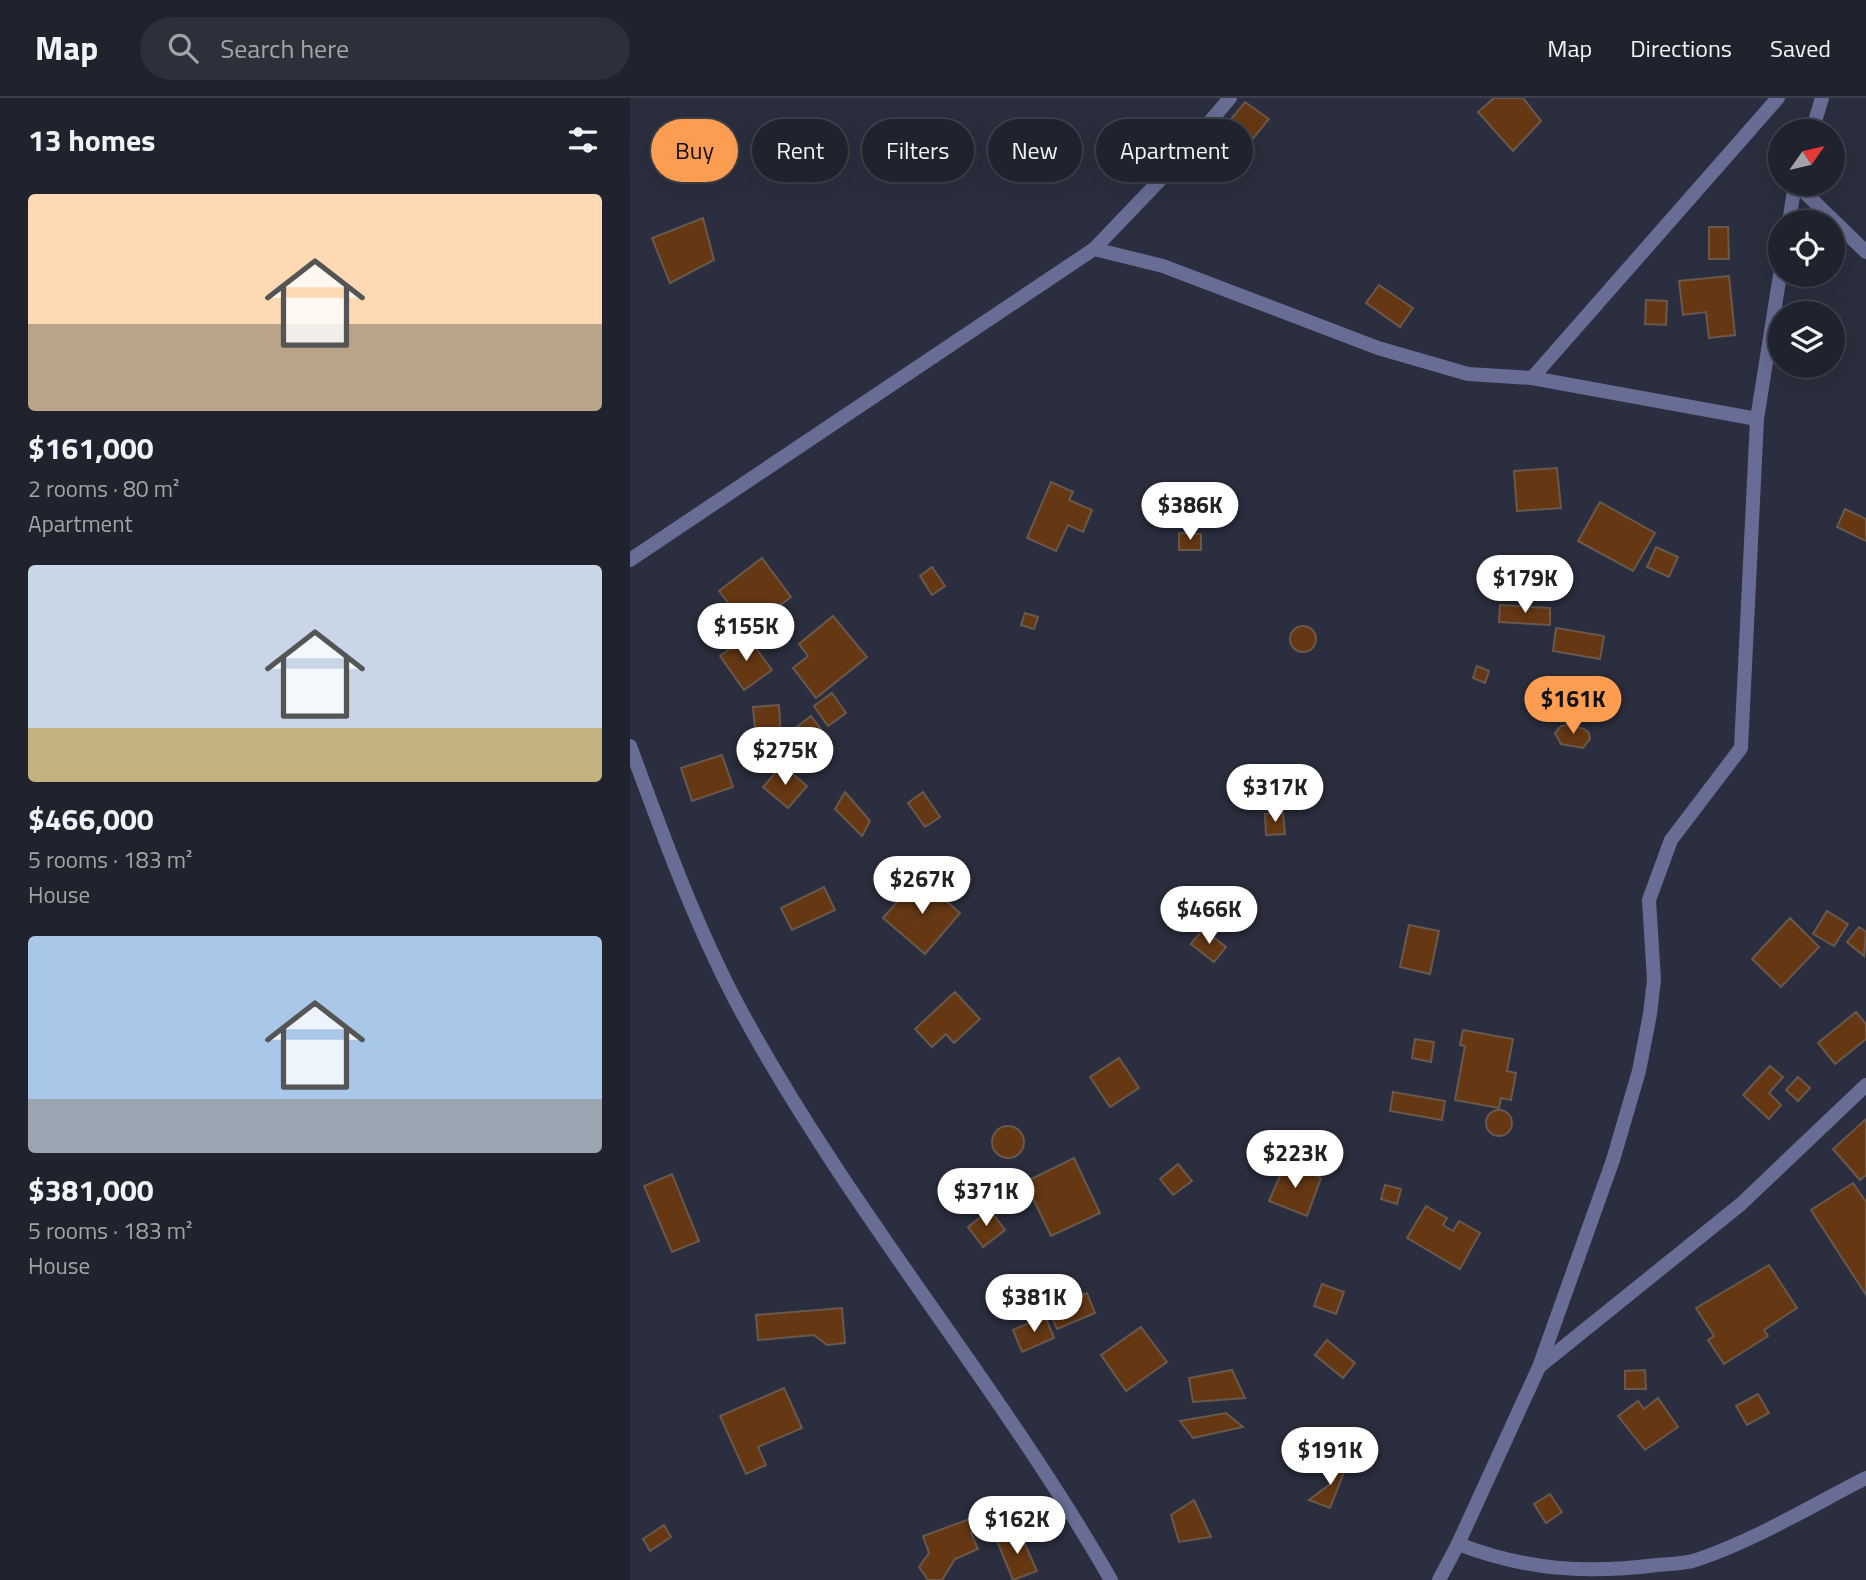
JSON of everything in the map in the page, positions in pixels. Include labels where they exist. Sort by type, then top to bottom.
[{"type":"street","points":[[630,560],[1094,248],[1162,178],[1230,98]]},
{"type":"street","points":[[1532,378],[1778,98]]},
{"type":"street","points":[[1816,119],[1822,98]]},
{"type":"street","points":[[1808,196],[1866,252]]},
{"type":"street","points":[[1094,248],[1163,265],[1378,348],[1468,374],[1532,378],[1757,419]]},
{"type":"street","points":[[1439,1580],[1539,1367],[1613,1160],[1639,1071],[1654,980],[1649,900],[1671,840],[1741,748],[1757,419],[1778,287]]},
{"type":"street","points":[[630,746],[687,900],[740,1009],[812,1130],[1031,1450],[1111,1580]]},
{"type":"street","points":[[1539,1367],[1741,1204],[1866,1085]]},
{"type":"street","points":[[1458,1544],[1499,1560],[1552,1570],[1625,1569],[1696,1560],[1754,1536],[1866,1478]]},
{"type":"building","points":[[1494,98],[1523,98],[1541,121],[1513,151],[1478,112]]},
{"type":"building","points":[[1245,102],[1269,119],[1253,138],[1253,119],[1231,119]]},
{"type":"building","points":[[703,218],[714,260],[670,283],[652,238]]},
{"type":"building","points":[[1709,227],[1728,227],[1729,259],[1709,259]]},
{"type":"building","points":[[1729,276],[1735,335],[1709,338],[1706,312],[1683,315],[1679,281]]},
{"type":"building","points":[[1379,285],[1413,308],[1400,327],[1366,303]]},
{"type":"building","points":[[1646,300],[1667,301],[1666,325],[1645,324]]},
{"type":"building","points":[[1557,468],[1561,508],[1517,511],[1514,471]]},
{"type":"building","points":[[1051,482],[1073,492],[1069,500],[1092,510],[1083,532],[1068,525],[1056,551],[1027,538]]},
{"type":"building","points":[[1600,502],[1655,533],[1633,571],[1578,541]]},
{"type":"building","points":[[1845,509],[1866,519],[1866,541],[1837,527]]},
{"type":"building","points":[[1179,533],[1201,534],[1201,550],[1179,550]]},
{"type":"building","points":[[1656,547],[1678,557],[1669,577],[1647,567]]},
{"type":"building","points":[[762,558],[791,597],[748,629],[719,591]]},
{"type":"building","points":[[932,567],[945,586],[932,595],[920,576]]},
{"type":"building","points":[[1500,605],[1550,608],[1550,625],[1499,622]]},
{"type":"building","points":[[1025,613],[1038,617],[1034,629],[1021,625]]},
{"type":"building","points":[[833,616],[867,657],[816,698],[793,668],[808,656],[799,644]]},
{"type":"building","points":[[1303,626],[1312,630],[1316,639],[1312,648],[1303,652],[1294,648],[1290,639],[1294,630]]},
{"type":"building","points":[[1556,628],[1604,636],[1600,659],[1553,651]]},
{"type":"building","points":[[747,636],[772,670],[744,690],[720,656]]},
{"type":"building","points":[[1477,666],[1489,671],[1485,683],[1473,678]]},
{"type":"building","points":[[832,693],[846,713],[828,726],[814,706]]},
{"type":"building","points":[[779,705],[781,736],[756,738],[753,707]]},
{"type":"building","points":[[811,716],[826,736],[804,752],[789,733]]},
{"type":"building","points":[[1570,725],[1589,733],[1590,739],[1583,748],[1561,744],[1555,733],[1561,726]]},
{"type":"building","points":[[722,755],[733,787],[692,801],[681,768]]},
{"type":"building","points":[[782,765],[807,786],[788,808],[763,787]]},
{"type":"building","points":[[845,792],[870,821],[862,836],[835,809]]},
{"type":"building","points":[[923,792],[940,817],[925,827],[908,803]]},
{"type":"building","points":[[1283,813],[1285,834],[1266,835],[1265,814]]},
{"type":"building","points":[[919,877],[960,913],[925,954],[883,918]]},
{"type":"building","points":[[824,887],[835,910],[792,930],[781,908]]},
{"type":"building","points":[[1827,911],[1848,924],[1834,946],[1813,934]]},
{"type":"building","points":[[1790,918],[1819,947],[1781,987],[1752,959]]},
{"type":"building","points":[[1409,925],[1439,931],[1430,974],[1400,967]]},
{"type":"building","points":[[1859,927],[1866,932],[1864,956],[1847,942]]},
{"type":"building","points":[[1203,929],[1226,947],[1214,962],[1191,944]]},
{"type":"building","points":[[955,992],[980,1019],[954,1043],[946,1034],[932,1047],[915,1029]]},
{"type":"building","points":[[1856,1012],[1866,1024],[1866,1039],[1835,1064],[1818,1043]]},
{"type":"building","points":[[1463,1030],[1513,1039],[1507,1071],[1516,1073],[1511,1100],[1501,1098],[1499,1108],[1455,1100],[1465,1046],[1460,1045]]},
{"type":"building","points":[[1415,1039],[1434,1042],[1431,1062],[1412,1058]]},
{"type":"building","points":[[1119,1058],[1139,1088],[1110,1107],[1090,1077]]},
{"type":"building","points":[[1770,1066],[1783,1077],[1769,1093],[1781,1105],[1769,1119],[1743,1095]]},
{"type":"building","points":[[1798,1077],[1810,1088],[1798,1101],[1786,1090]]},
{"type":"building","points":[[1393,1092],[1445,1101],[1442,1120],[1390,1111]]},
{"type":"building","points":[[1499,1110],[1508,1114],[1512,1123],[1508,1132],[1499,1136],[1490,1132],[1486,1123],[1490,1114]]},
{"type":"building","points":[[1866,1119],[1866,1175],[1860,1180],[1833,1149]]},
{"type":"building","points":[[1008,1126],[1019,1131],[1024,1142],[1019,1153],[1008,1158],[997,1153],[992,1142],[997,1131]]},
{"type":"building","points":[[1074,1158],[1100,1213],[1051,1236],[1025,1182]]},
{"type":"building","points":[[1178,1164],[1192,1181],[1173,1195],[1160,1179]]},
{"type":"building","points":[[1285,1164],[1321,1178],[1307,1216],[1269,1201]]},
{"type":"building","points":[[672,1174],[699,1241],[672,1252],[644,1186]]},
{"type":"building","points":[[1853,1183],[1866,1202],[1866,1295],[1811,1210]]},
{"type":"building","points":[[1385,1185],[1401,1189],[1397,1204],[1381,1199]]},
{"type":"building","points":[[1426,1206],[1447,1218],[1443,1225],[1453,1231],[1459,1221],[1480,1233],[1460,1269],[1407,1238]]},
{"type":"building","points":[[990,1210],[1005,1230],[983,1247],[968,1227]]},
{"type":"building","points":[[1769,1265],[1797,1308],[1764,1330],[1768,1336],[1724,1364],[1708,1340],[1714,1336],[1696,1308]]},
{"type":"building","points":[[1322,1284],[1344,1292],[1336,1314],[1314,1306]]},
{"type":"building","points":[[1087,1293],[1095,1313],[1057,1329],[1048,1309]]},
{"type":"building","points":[[842,1308],[845,1343],[827,1345],[814,1335],[758,1340],[756,1315]]},
{"type":"building","points":[[1045,1316],[1054,1338],[1022,1352],[1013,1330]]},
{"type":"building","points":[[1141,1327],[1167,1362],[1126,1391],[1101,1355]]},
{"type":"building","points":[[1327,1340],[1355,1363],[1343,1378],[1315,1355]]},
{"type":"building","points":[[1232,1370],[1245,1398],[1193,1402],[1189,1378]]},
{"type":"building","points":[[1645,1370],[1646,1389],[1625,1389],[1625,1371]]},
{"type":"building","points":[[784,1388],[802,1428],[758,1447],[766,1465],[746,1474],[720,1416]]},
{"type":"building","points":[[1758,1394],[1769,1413],[1747,1425],[1736,1406]]},
{"type":"building","points":[[1658,1398],[1678,1427],[1645,1450],[1618,1416],[1638,1401],[1644,1409]]},
{"type":"building","points":[[1226,1413],[1243,1427],[1193,1438],[1180,1421]]},
{"type":"building","points":[[1347,1465],[1330,1508],[1309,1500],[1334,1481],[1329,1466]]},
{"type":"building","points":[[1550,1494],[1562,1512],[1546,1523],[1534,1504]]},
{"type":"building","points":[[1194,1500],[1211,1537],[1179,1542],[1171,1515]]},
{"type":"building","points":[[986,1513],[983,1528],[971,1533],[978,1549],[955,1559],[942,1580],[928,1580],[919,1567],[929,1553],[923,1536]]},
{"type":"building","points":[[664,1525],[671,1537],[650,1551],[643,1539]]},
{"type":"building","points":[[1019,1531],[1037,1571],[1013,1580],[997,1541]]}]
